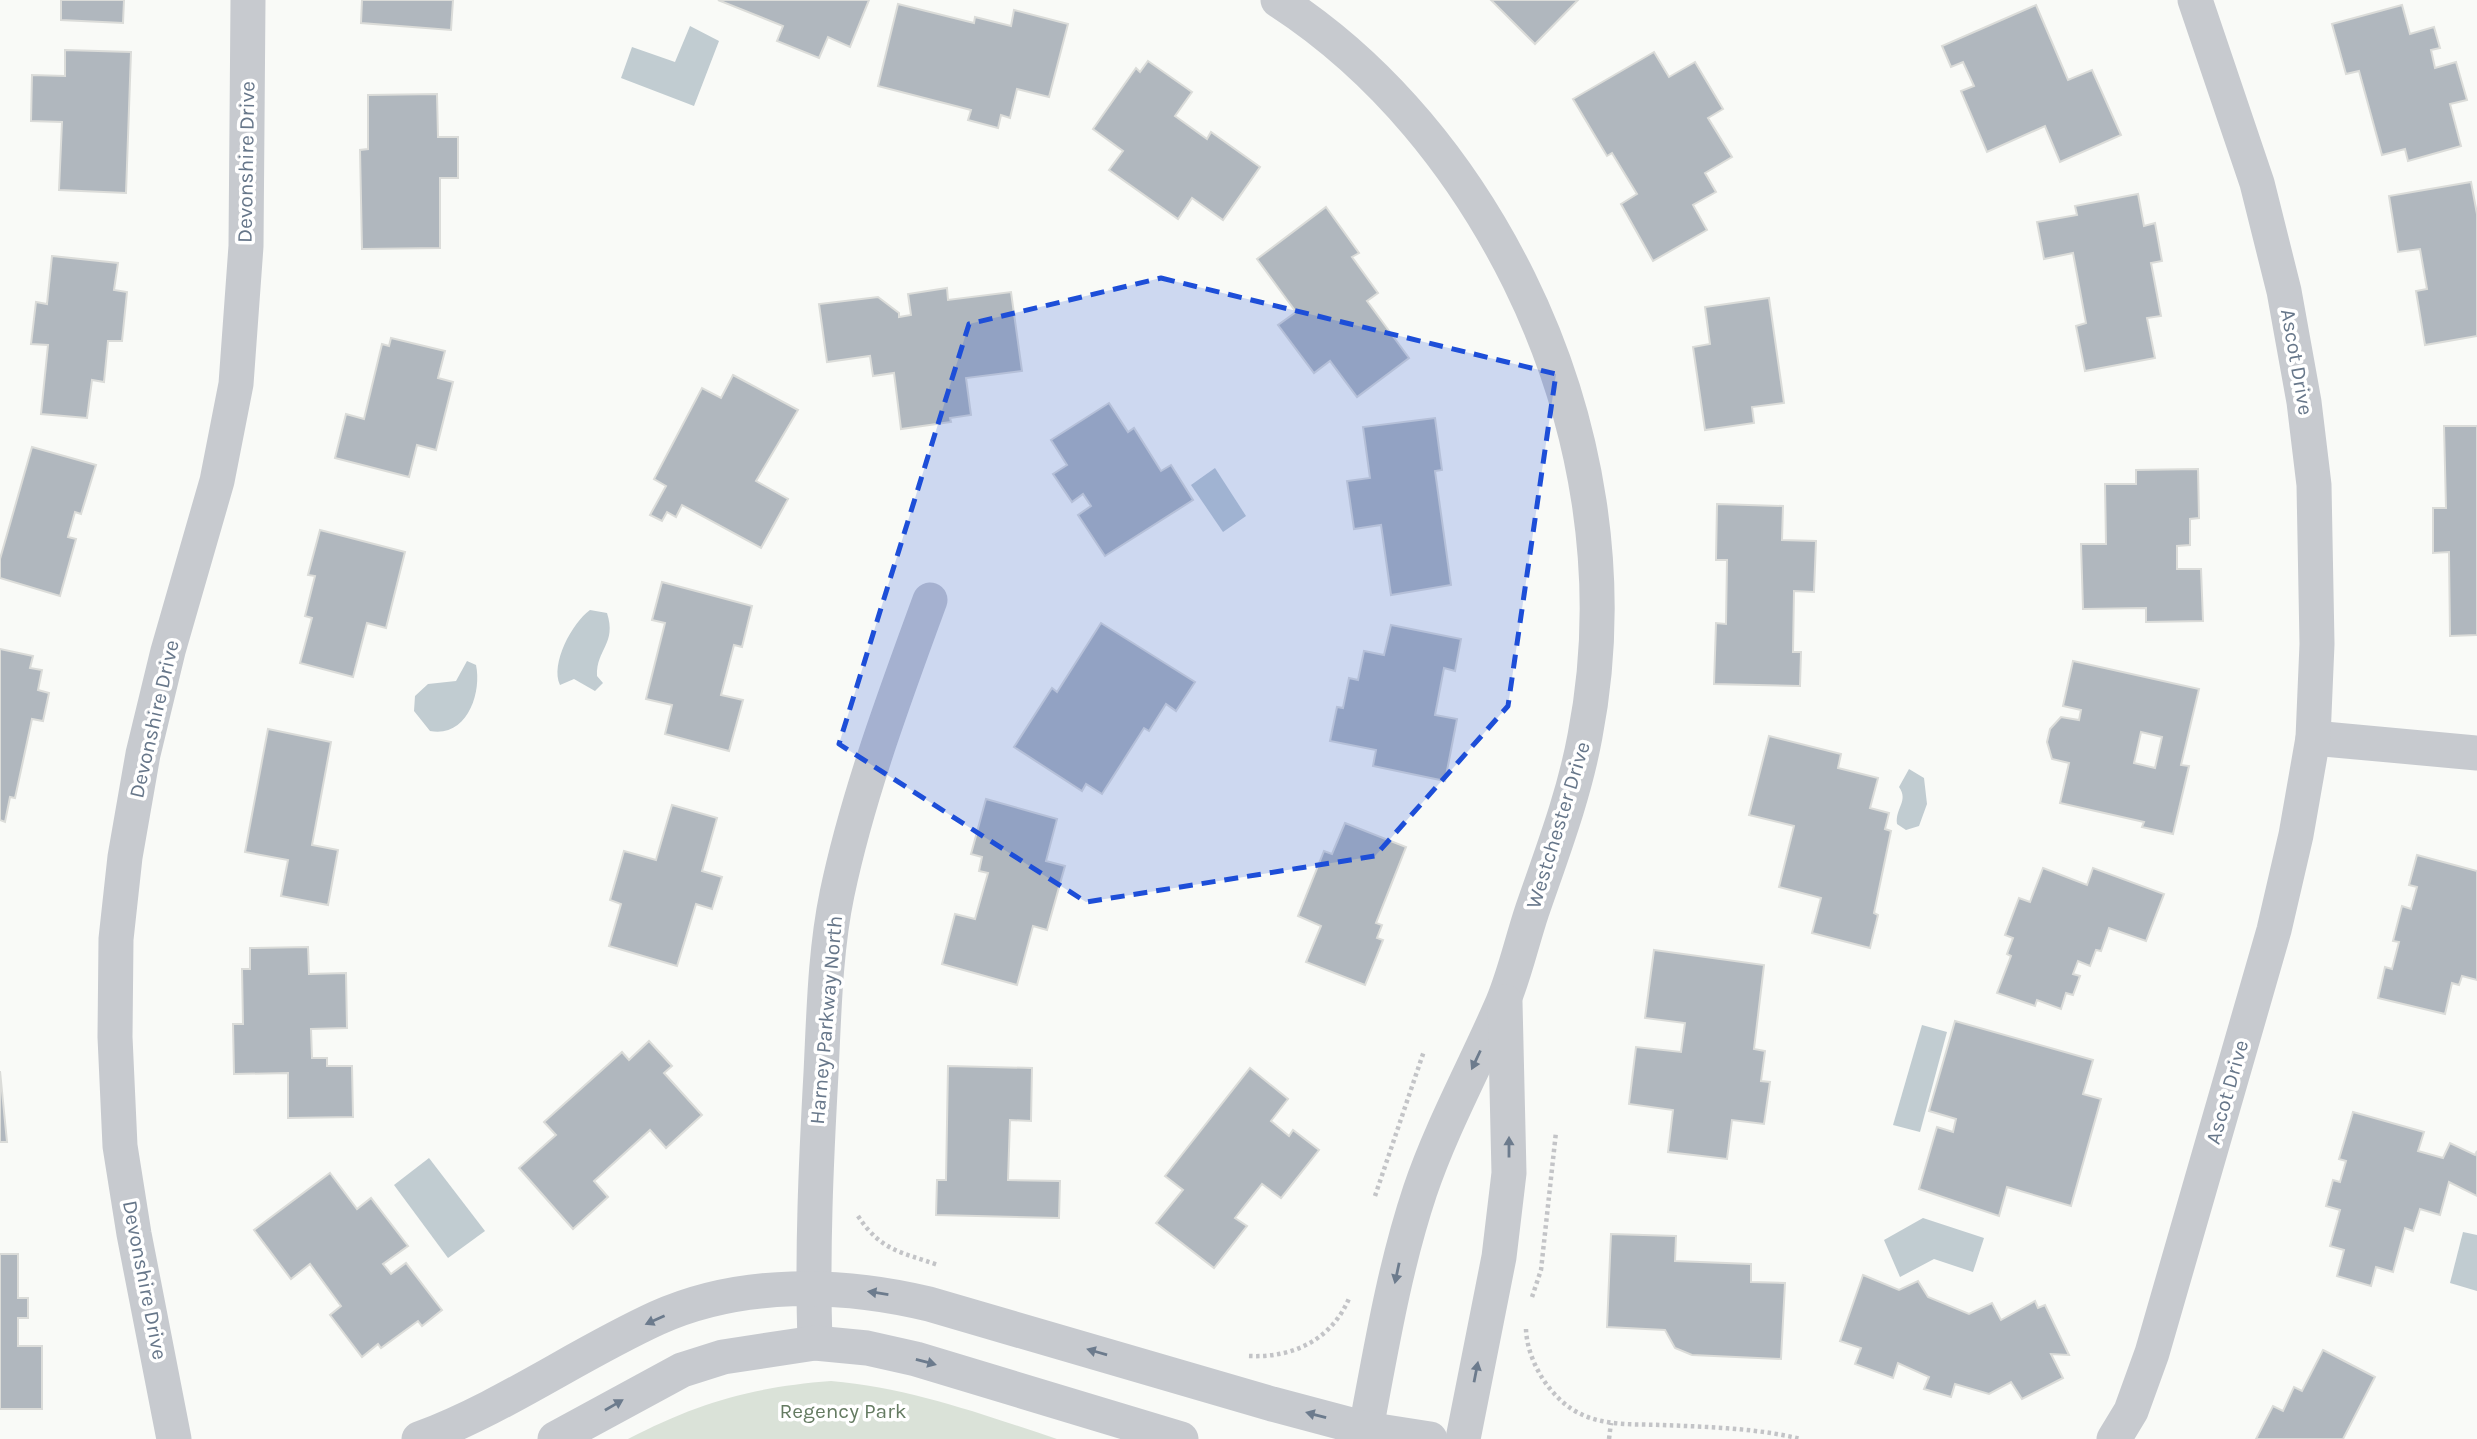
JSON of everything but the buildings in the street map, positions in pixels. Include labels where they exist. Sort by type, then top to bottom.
[{"type":"street","name":"Devonshire Drive","points":[[174,1439],[134,1234],[120,1146],[115,1037],[116,939],[125,857],[143,754],[168,650],[217,481],[236,384],[246,246],[248,0]]},
{"type":"street","name":"Westchester Drive","points":[[1278,0],[1359,63],[1413,118],[1460,178],[1501,244],[1538,320],[1567,401],[1588,490],[1597,566],[1596,656],[1585,736],[1563,821],[1504,998],[1452,1111],[1418,1200],[1403,1248],[1365,1434]]},
{"type":"street","name":"Ascot Drive","points":[[2115,1439],[2130,1411],[2152,1353],[2270,943],[2296,835],[2313,738],[2317,644],[2314,485],[2304,401],[2284,291],[2257,183],[2195,0]]},
{"type":"street","name":"Harney Parkway North","points":[[815,1343],[815,1172],[826,969],[837,896],[850,842],[894,699],[930,600]]},
{"type":"street","points":[[2313,738],[2477,753]]},
{"type":"street","name":"Westchester Drive","points":[[1463,1439],[1499,1256],[1509,1173],[1504,998]]},
{"type":"street","points":[[419,1439],[537,1384],[660,1317],[710,1301],[813,1287],[876,1291],[929,1304],[1365,1434],[1430,1439]]},
{"type":"street","points":[[555,1439],[682,1370],[723,1357],[815,1343],[867,1348],[916,1359],[1181,1439]]},
{"type":"path","points":[[1372,1209],[1424,1051]]},
{"type":"path","points":[[1529,1307],[1541,1270],[1556,1132]]},
{"type":"path","points":[[1247,1356],[1274,1357],[1301,1349],[1326,1333],[1345,1310],[1353,1290]]},
{"type":"path","points":[[1527,1320],[1526,1332],[1533,1360],[1546,1384],[1562,1403],[1582,1415],[1611,1423],[1715,1427],[1801,1439]]},
{"type":"path","points":[[1609,1439],[1611,1423]]},
{"type":"highlighted area","points":[[1161,278],[1556,374],[1508,706],[1375,856],[1086,902],[839,744],[969,324]]},
{"type":"green space","name":"Regency Park","points":[[831,1381],[917,1396],[1057,1439],[628,1439],[702,1406],[750,1392]]},
{"type":"shaded area","points":[[690,26],[719,41],[694,106],[621,78],[632,47],[675,62]]},
{"type":"shaded area","points":[[1215,468],[1246,516],[1223,532],[1191,485]]},
{"type":"shaded area","points":[[590,610],[607,613],[610,632],[598,667],[597,676],[603,683],[595,691],[574,679],[560,685],[558,676],[560,655],[565,644],[576,624]]},
{"type":"shaded area","points":[[467,661],[476,665],[477,676],[477,688],[469,711],[454,728],[430,731],[414,711],[415,696],[428,684],[456,681]]},
{"type":"shaded area","points":[[1909,769],[1924,778],[1927,804],[1919,826],[1906,830],[1897,824],[1897,818],[1903,796],[1899,787]]},
{"type":"shaded area","points":[[1922,1025],[1947,1032],[1920,1132],[1893,1125]]},
{"type":"shaded area","points":[[429,1158],[485,1231],[448,1258],[394,1185]]},
{"type":"shaded area","points":[[1923,1218],[1984,1238],[1973,1272],[1934,1259],[1900,1277],[1884,1240]]},
{"type":"shaded area","points":[[2463,1232],[2477,1235],[2477,1291],[2450,1283]]}]
